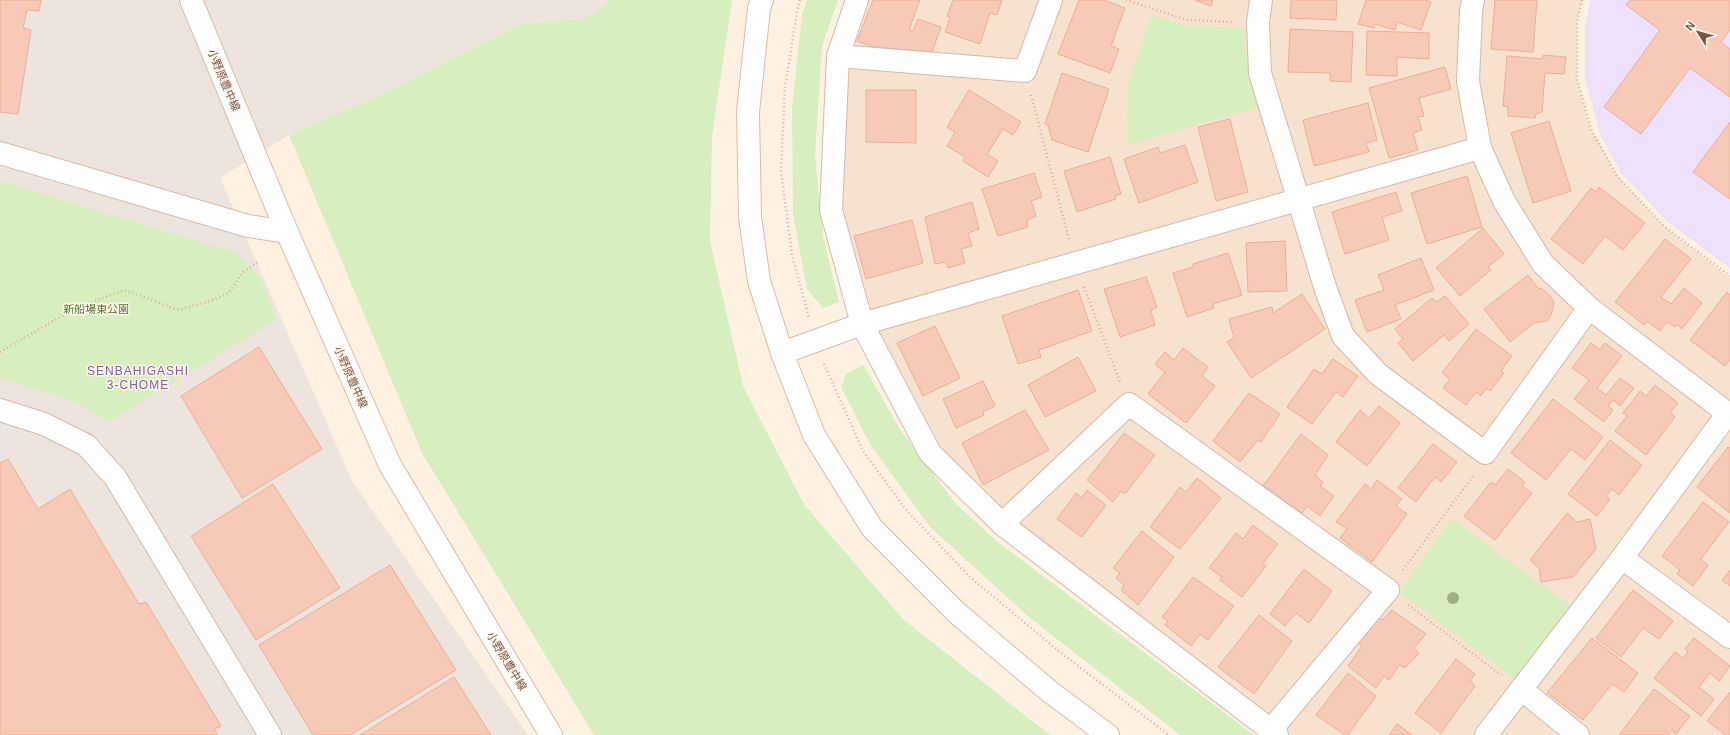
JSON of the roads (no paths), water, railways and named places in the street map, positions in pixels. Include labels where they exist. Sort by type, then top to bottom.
[{"type":"street","name":"小野原豊中線","points":[[191,0],[287,232],[390,465],[551,735]]},
{"type":"street","points":[[762,0],[759,8],[748,112],[750,218],[759,281],[782,353],[814,436],[872,528],[957,613],[1049,691],[1108,735]]},
{"type":"street","points":[[857,0],[838,56],[830,210],[862,324],[930,453],[1002,524],[1274,733],[1388,590],[1129,404],[1002,524]]},
{"type":"street","points":[[838,56],[1025,71],[1051,0]]},
{"type":"street","points":[[1261,0],[1258,22],[1260,73],[1325,287],[1343,336],[1378,374],[1485,453],[1589,308]]},
{"type":"street","points":[[1473,0],[1470,11],[1468,82],[1480,148],[1504,201],[1543,264],[1589,308],[1729,414],[1622,558],[1486,735]]},
{"type":"street","points":[[782,353],[862,324],[1480,148]]},
{"type":"street","points":[[0,153],[248,226],[287,232]]},
{"type":"street","points":[[0,410],[44,424],[86,445],[115,477],[270,735]]},
{"type":"street","points":[[1622,558],[1730,637]]},
{"type":"street","points":[[1521,689],[1578,735]]},
{"type":"district","name":"SENBAHIGASHI 3-CHOME","points":[[138,378]]},
{"type":"park label","name":"新船場東公園","points":[[96,309]]}]
